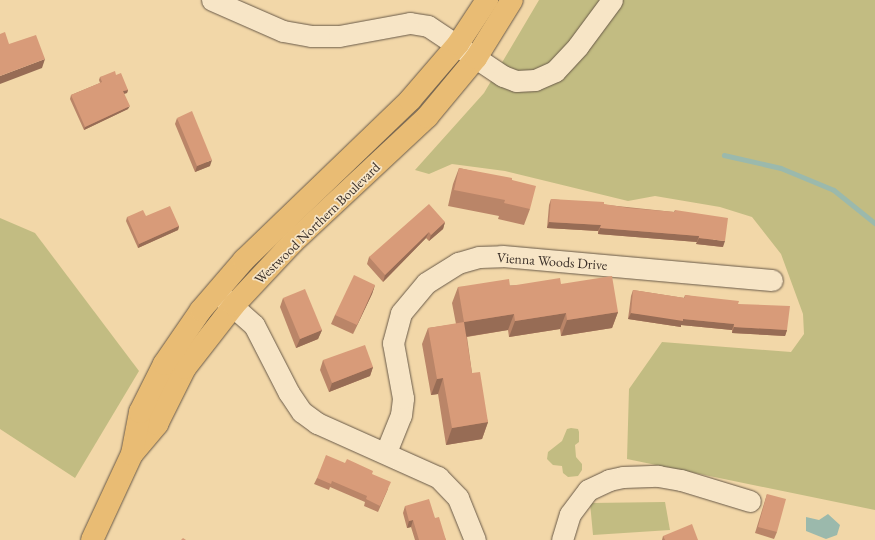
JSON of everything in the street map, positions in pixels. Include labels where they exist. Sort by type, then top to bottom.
[{"type":"main road","name":"Westwood Northern Boulevard","points":[[92,540],[132,454],[140,412],[164,364],[216,291],[244,260],[410,100],[458,44],[487,0]]},
{"type":"main road","name":"Westwood Northern Boulevard","points":[[132,454],[158,424],[185,368],[234,305],[292,243],[427,117],[476,58],[512,0]]},
{"type":"street","points":[[212,0],[283,31],[311,36],[339,36],[410,23],[428,26],[458,44],[503,76],[516,81],[535,80],[555,71],[578,46],[612,0]]},
{"type":"street","name":"Vienna Woods Drive","points":[[386,452],[401,415],[403,398],[393,343],[401,313],[426,283],[458,263],[479,257],[502,256],[772,280]]},
{"type":"street","points":[[216,291],[234,305],[254,325],[289,393],[302,412],[317,423],[386,452],[438,477],[450,488],[463,506],[475,540]]},
{"type":"street","points":[[562,540],[570,514],[588,490],[605,481],[623,477],[646,475],[681,480],[750,501]]},
{"type":"shaded area","points":[[539,0],[875,0],[875,510],[627,459],[629,389],[662,342],[791,352],[804,334],[803,314],[781,254],[752,217],[720,207],[655,196],[628,201],[505,171],[452,164],[429,174],[415,170],[484,93]]},
{"type":"shaded area","points":[[0,218],[35,233],[139,371],[75,478],[0,429]]},
{"type":"shaded area","points":[[567,429],[578,429],[579,432],[579,442],[575,445],[576,457],[582,464],[582,470],[578,476],[568,477],[563,473],[562,466],[553,465],[547,459],[548,452],[562,441]]},
{"type":"shaded area","points":[[665,502],[670,530],[593,535],[590,503]]},
{"type":"shaded area","points":[[828,514],[840,525],[837,535],[826,539],[806,531],[806,517],[819,520]]},
{"type":"building","points":[[5,32],[9,44],[36,35],[45,59],[0,76],[0,34]]},
{"type":"building","points":[[115,71],[116,75],[121,73],[128,90],[123,91],[130,106],[85,127],[71,95],[102,82],[100,77]]},
{"type":"building","points":[[192,111],[212,160],[197,166],[177,118]]},
{"type":"building","points":[[459,168],[512,178],[512,180],[536,186],[530,209],[504,203],[505,200],[454,190]]},
{"type":"building","points":[[551,199],[604,202],[604,204],[629,208],[675,212],[675,210],[728,218],[725,241],[699,238],[699,236],[600,228],[601,225],[549,222]]},
{"type":"building","points":[[429,204],[445,222],[431,235],[429,232],[385,275],[369,257]]},
{"type":"building","points":[[170,206],[179,226],[139,244],[127,217],[143,210],[146,216]]},
{"type":"building","points":[[354,275],[375,285],[357,325],[335,315]]},
{"type":"building","points":[[612,276],[618,312],[567,320],[566,313],[515,321],[514,314],[464,322],[458,287],[509,279],[510,286],[560,278],[561,284]]},
{"type":"building","points":[[305,289],[322,330],[300,339],[283,298]]},
{"type":"building","points":[[633,290],[685,298],[685,295],[739,301],[738,304],[790,306],[787,330],[734,327],[734,324],[683,319],[683,321],[631,313]]},
{"type":"building","points":[[464,322],[472,373],[480,372],[488,422],[452,428],[443,378],[437,379],[428,328]]},
{"type":"building","points":[[365,345],[373,367],[332,383],[323,360]]},
{"type":"building","points":[[326,455],[345,463],[347,459],[373,471],[372,474],[391,482],[380,506],[366,499],[367,496],[332,481],[331,484],[317,478]]},
{"type":"building","points":[[767,494],[786,499],[777,532],[758,527]]},
{"type":"building","points":[[429,499],[435,518],[439,517],[446,540],[419,540],[413,520],[409,521],[405,506]]},
{"type":"building","points":[[692,524],[698,540],[665,540],[663,536]]},
{"type":"waterway","points":[[724,155],[781,168],[834,190],[875,223]]}]
